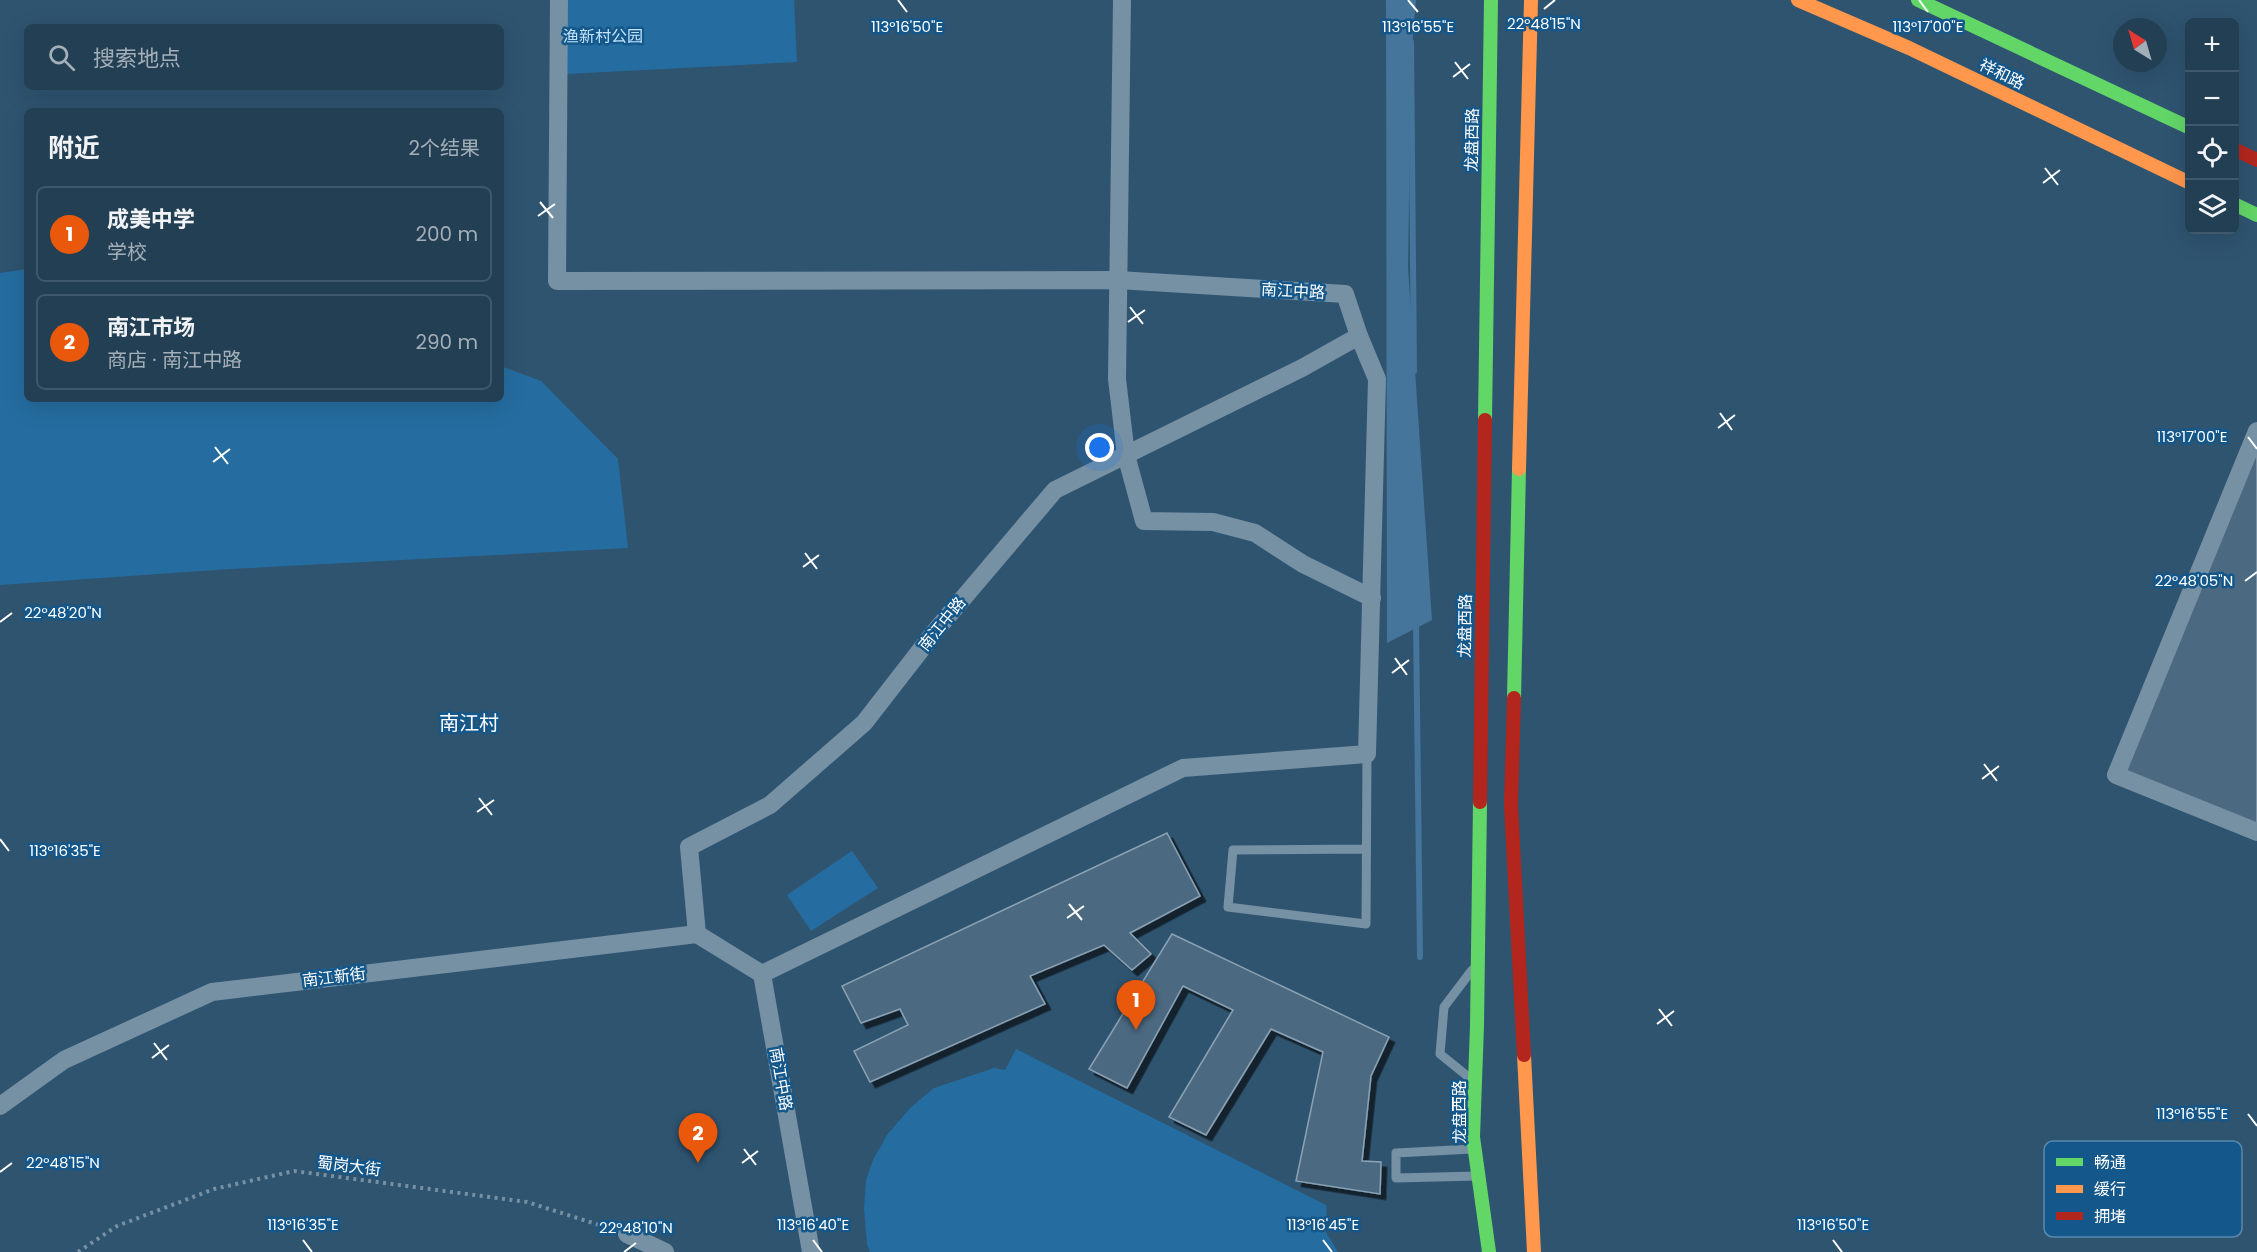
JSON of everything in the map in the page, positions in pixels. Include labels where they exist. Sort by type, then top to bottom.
[{"type":"street","points":[[559,0],[557,281],[1118,280]]},
{"type":"street","points":[[1122,0],[1117,379],[1126,455],[1144,520],[1213,522],[1255,533],[1304,564],[1372,598]]},
{"type":"street","name":"龙盘西路","points":[[1489,1252],[1473,1137],[1491,0]]},
{"type":"street","points":[[1531,0],[1511,806],[1534,1252]]},
{"type":"street","name":"祥和路","points":[[1798,0],[1909,48],[2185,181]]},
{"type":"street","points":[[1827,13],[1833,0]]},
{"type":"street","points":[[1918,0],[2186,126]]},
{"type":"street","points":[[1943,0],[1981,29]]},
{"type":"street","points":[[2239,151],[2257,160]]},
{"type":"street","points":[[2239,206],[2257,215]]},
{"type":"street","name":"南江中路","points":[[697,934],[689,847],[771,805],[864,723],[937,629],[1055,490],[1302,368],[1359,336],[1345,294],[1118,280]]},
{"type":"street","points":[[697,934],[762,974],[1183,768],[1367,754],[1377,379],[1359,336]]},
{"type":"street","points":[[2257,431],[2116,775],[2257,832]]},
{"type":"street","name":"南江新街","points":[[0,1106],[64,1060],[212,992],[697,934]]},
{"type":"street","name":"南江中路","points":[[762,974],[811,1252]]},
{"type":"street","points":[[627,1234],[665,1252]]},
{"type":"lane","points":[[1366,849],[1233,850],[1228,908],[1366,924],[1367,754]]},
{"type":"lane","points":[[1475,1082],[1440,1054],[1444,1007],[1477,960]]},
{"type":"lane","points":[[1475,1149],[1396,1153],[1396,1178],[1478,1176]]},
{"type":"path","name":"蜀岗大街","points":[[78,1252],[117,1226],[214,1189],[294,1171],[527,1202],[627,1234]]},
{"type":"green space","name":"渔新村公园","points":[[564,0],[794,0],[797,62],[567,74]]},
{"type":"green space","points":[[24,269],[24,402],[504,402],[504,367],[541,381],[618,459],[628,548],[230,569],[0,585],[0,273]]},
{"type":"green space","points":[[852,851],[878,888],[811,931],[787,895]]},
{"type":"green space","points":[[1016,1049],[1326,1205],[1327,1219],[1321,1224],[1338,1252],[870,1252],[867,1244],[864,1209],[866,1180],[873,1160],[887,1135],[910,1108],[934,1088],[994,1068],[1005,1070]]},
{"type":"shaded area","points":[[1386,0],[1416,0],[1411,58],[1408,268],[1432,620],[1387,643]]},
{"type":"building","points":[[2257,431],[2257,832],[2116,775]]},
{"type":"building","points":[[1167,833],[1200,896],[1130,933],[1151,954],[1132,970],[1104,945],[1030,976],[1045,1004],[870,1082],[854,1051],[908,1025],[900,1009],[861,1023],[842,986]]},
{"type":"building","points":[[1172,934],[1389,1037],[1371,1076],[1362,1161],[1381,1162],[1380,1194],[1296,1181],[1323,1052],[1271,1029],[1206,1135],[1169,1117],[1233,1010],[1183,986],[1127,1088],[1089,1069]]},
{"type":"waterway","points":[[1411,42],[1414,371]]},
{"type":"waterway","points":[[1416,621],[1420,957]]},
{"type":"traffic: fast","points":[[1485,420],[1491,0]]},
{"type":"traffic: fast","points":[[1918,0],[2186,126]]},
{"type":"traffic: fast","points":[[2239,206],[2257,215]]},
{"type":"traffic: fast","points":[[1514,698],[1519,469]]},
{"type":"traffic: fast","points":[[1480,802],[1473,1137],[1489,1252]]},
{"type":"traffic: slow","points":[[1519,469],[1531,0]]},
{"type":"traffic: slow","points":[[1798,0],[1909,48],[2185,181]]},
{"type":"traffic: slow","points":[[1524,1055],[1534,1252]]},
{"type":"traffic: jam","points":[[2239,151],[2257,160]]},
{"type":"traffic: jam","points":[[1480,802],[1485,420]]},
{"type":"traffic: jam","points":[[1514,698],[1511,805],[1524,1055]]},
{"type":"place","name":"成美中学","points":[[1136,1030]]},
{"type":"place","name":"南江市场","points":[[698,1163]]},
{"type":"district","name":"南江村","points":[[469,723]]}]
